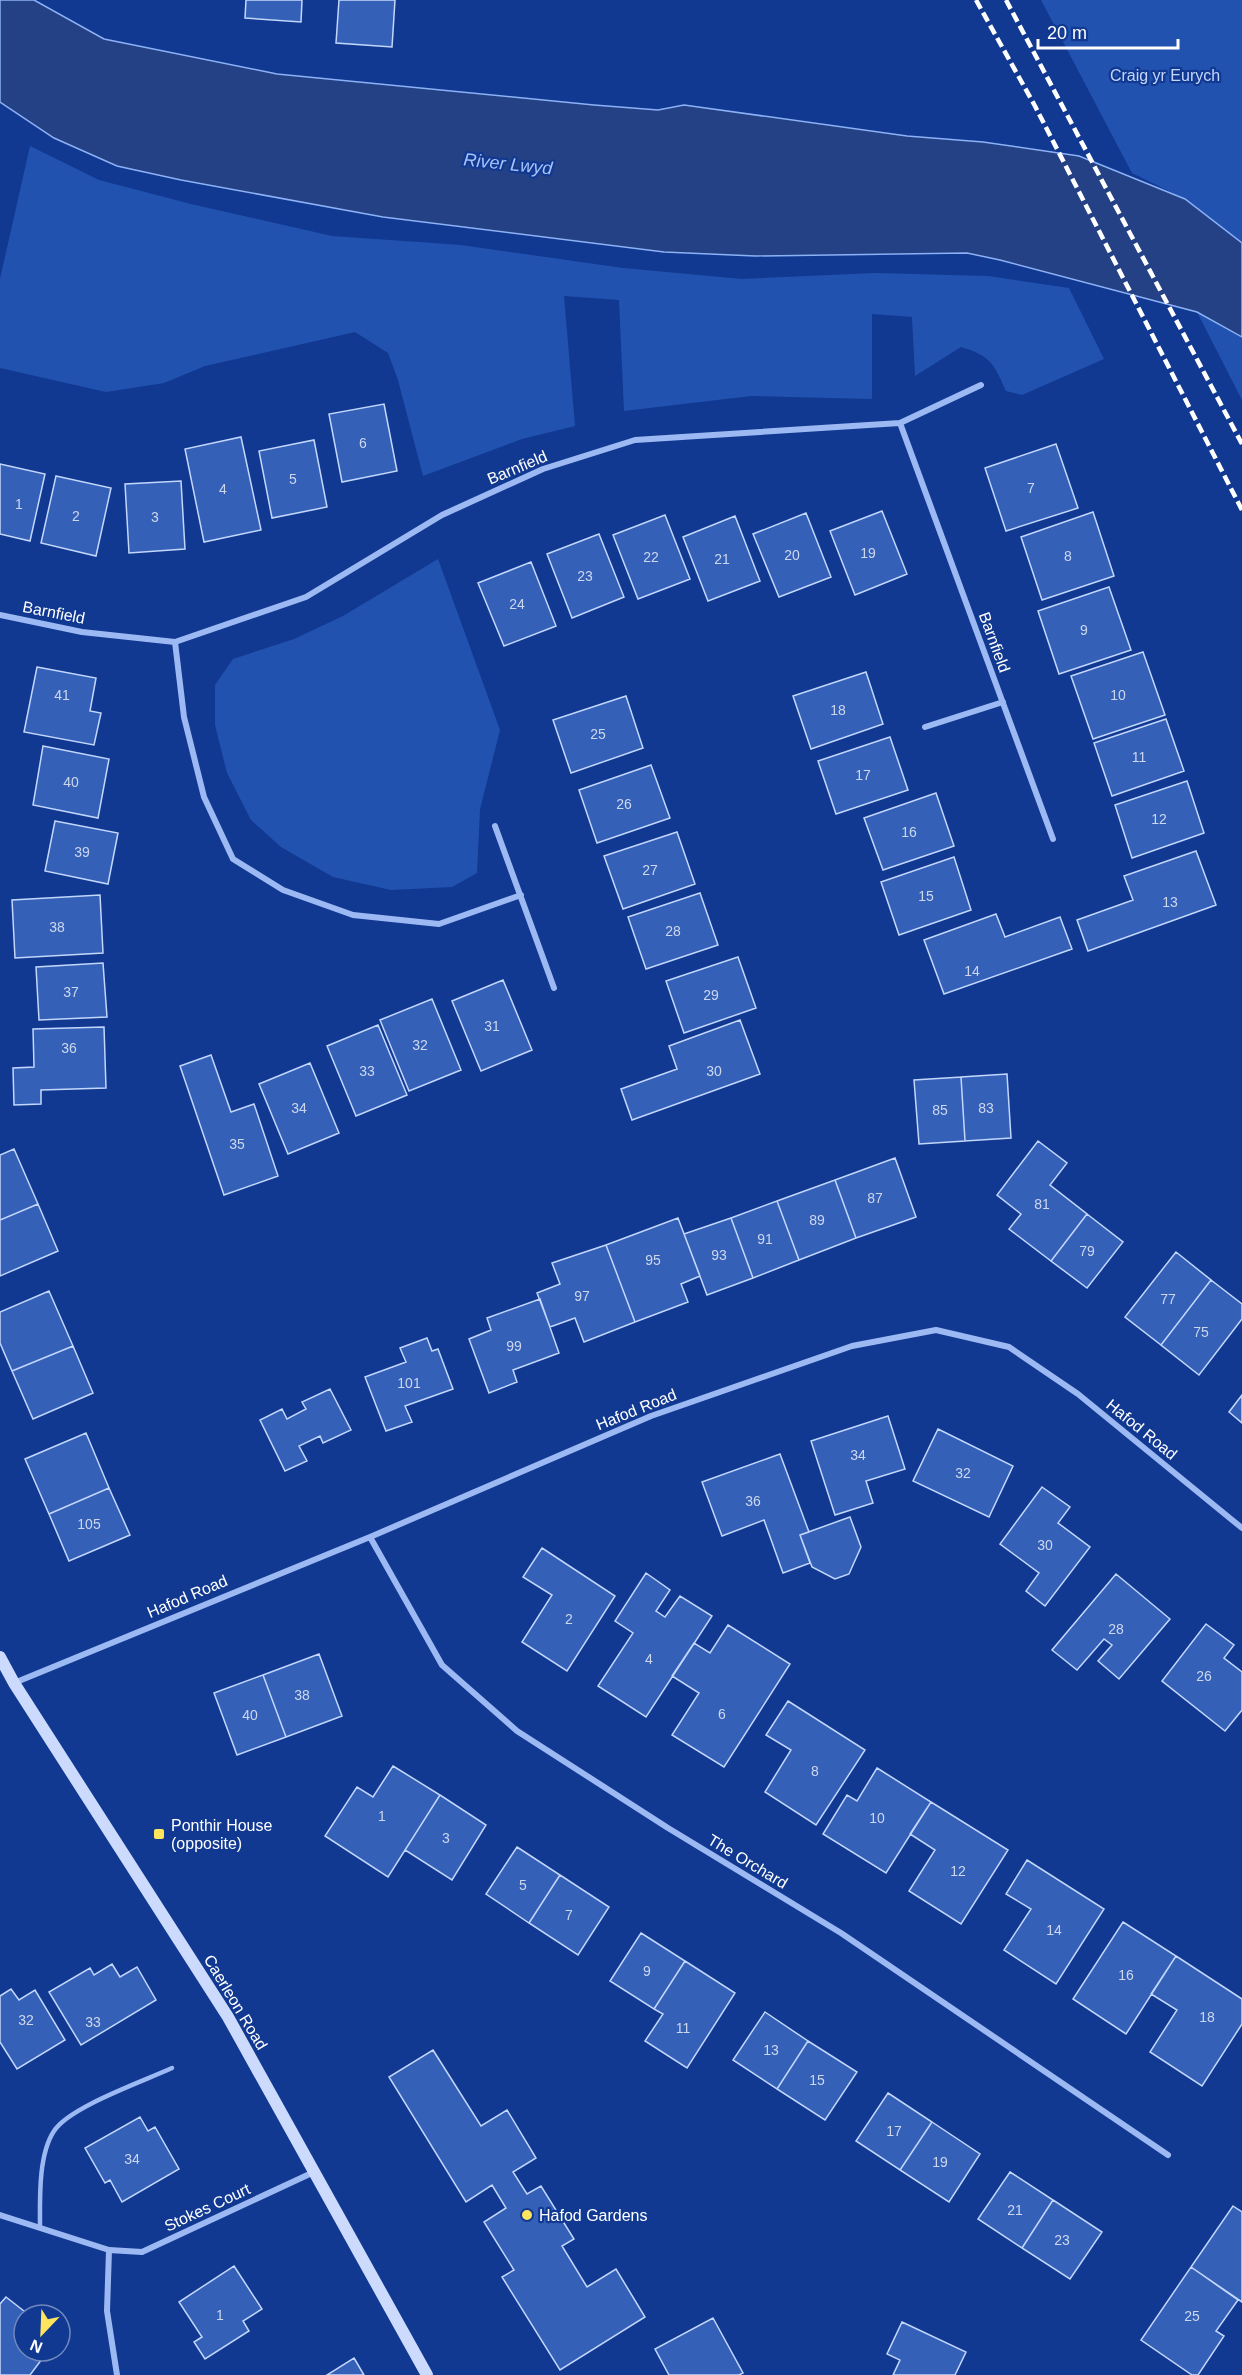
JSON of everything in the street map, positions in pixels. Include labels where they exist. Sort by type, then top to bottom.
[{"type":"main road","name":"Caerleon Road","points":[[0,1658],[228,2018],[427,2375]]},
{"type":"street","name":"Barnfield","points":[[0,615],[82,632],[175,642],[306,597],[441,515],[543,469],[635,440],[900,423],[981,385]]},
{"type":"street","name":"Barnfield","points":[[900,423],[1053,838]]},
{"type":"street","points":[[175,642],[184,717],[204,797],[233,859],[283,890],[353,915],[439,924],[521,895]]},
{"type":"street","points":[[925,727],[1003,702]]},
{"type":"street","points":[[495,826],[554,988]]},
{"type":"street","name":"Hafod Road","points":[[14,1683],[370,1537],[651,1416],[852,1346],[936,1330],[1009,1347],[1078,1394],[1242,1528]]},
{"type":"street","name":"The Orchard","points":[[370,1537],[442,1665],[517,1731],[668,1828],[841,1933],[1168,2155]]},
{"type":"street","name":"Stokes Court","points":[[0,2215],[109,2250],[142,2252],[314,2172]]},
{"type":"street","points":[[109,2250],[107,2311],[117,2375]]},
{"type":"lane","points":[[40,2227],[42,2171],[46,2150],[54,2130],[72,2114],[172,2068]]},
{"type":"green space","name":"Craig yr Eurych","points":[[1041,0],[1242,0],[1242,243],[1185,199],[1132,173]]},
{"type":"green space","points":[[30,146],[99,180],[191,204],[332,236],[461,245],[623,268],[742,279],[875,273],[988,276],[1069,288],[1104,359],[1022,395],[1006,391],[990,362],[979,354],[961,347],[915,376],[912,317],[872,314],[872,399],[751,396],[624,411],[619,300],[564,296],[575,426],[522,439],[423,476],[398,380],[388,353],[355,332],[205,366],[164,383],[106,392],[0,368],[0,279]]},
{"type":"green space","points":[[1197,312],[1242,337],[1242,400]]},
{"type":"green space","points":[[438,559],[500,730],[480,809],[477,873],[452,887],[391,890],[333,877],[281,847],[251,820],[227,773],[215,725],[215,685],[233,659],[294,639],[343,616]]},
{"type":"water","name":"River Lwyd","points":[[0,0],[34,0],[104,39],[277,74],[658,110],[684,105],[907,136],[983,142],[1079,156],[1185,199],[1242,243],[1242,337],[1197,312],[967,253],[755,256],[664,252],[383,217],[117,166],[54,138],[0,102]]},
{"type":"building","points":[[246,0],[302,0],[301,22],[245,18]]},
{"type":"building","points":[[339,0],[395,0],[392,47],[336,43]]},
{"type":"building","points":[[384,404],[397,471],[342,482],[329,414]]},
{"type":"building","points":[[241,437],[261,530],[204,542],[185,449]]},
{"type":"building","points":[[314,440],[327,507],[272,518],[259,451]]},
{"type":"building","points":[[1056,444],[1078,508],[1006,531],[985,468]]},
{"type":"building","points":[[0,464],[45,474],[30,541],[0,534]]},
{"type":"building","points":[[56,476],[111,488],[96,556],[41,543]]},
{"type":"building","points":[[181,481],[185,549],[129,553],[125,484]]},
{"type":"building","points":[[882,511],[907,574],[855,595],[830,531]]},
{"type":"building","points":[[1093,512],[1114,576],[1042,600],[1021,537]]},
{"type":"building","points":[[806,513],[831,577],[779,597],[753,534]]},
{"type":"building","points":[[665,515],[690,579],[638,599],[613,535]]},
{"type":"building","points":[[735,516],[760,581],[708,601],[683,537]]},
{"type":"building","points":[[599,534],[624,597],[572,618],[547,554]]},
{"type":"building","points":[[531,562],[556,626],[504,646],[478,583]]},
{"type":"building","points":[[1109,587],[1131,650],[1059,674],[1038,611]]},
{"type":"building","points":[[1143,652],[1165,715],[1093,739],[1071,676]]},
{"type":"building","points":[[37,667],[96,678],[90,711],[101,713],[94,745],[24,732]]},
{"type":"building","points":[[866,672],[883,724],[811,749],[793,696]]},
{"type":"building","points":[[626,696],[643,748],[571,773],[553,720]]},
{"type":"building","points":[[1166,719],[1184,771],[1112,796],[1094,743]]},
{"type":"building","points":[[890,737],[908,790],[836,814],[818,761]]},
{"type":"building","points":[[43,746],[109,759],[98,818],[33,805]]},
{"type":"building","points":[[651,765],[670,818],[597,843],[579,790]]},
{"type":"building","points":[[1187,781],[1204,833],[1132,858],[1115,805]]},
{"type":"building","points":[[936,793],[954,846],[883,870],[864,818]]},
{"type":"building","points":[[55,821],[118,833],[108,884],[45,871]]},
{"type":"building","points":[[677,832],[695,884],[623,909],[604,856]]},
{"type":"building","points":[[1196,851],[1216,905],[1088,951],[1077,920],[1133,900],[1124,876]]},
{"type":"building","points":[[954,857],[971,910],[899,935],[881,882]]},
{"type":"building","points":[[700,893],[718,945],[646,969],[628,917]]},
{"type":"building","points":[[100,895],[103,953],[15,958],[12,900]]},
{"type":"building","points":[[996,914],[1005,937],[1060,917],[1072,949],[944,994],[924,940]]},
{"type":"building","points":[[738,957],[756,1008],[684,1033],[666,981]]},
{"type":"building","points":[[103,963],[107,1017],[39,1020],[36,967]]},
{"type":"building","points":[[503,980],[532,1050],[481,1071],[452,1001]]},
{"type":"building","points":[[432,999],[461,1070],[409,1091],[380,1020]]},
{"type":"building","points":[[740,1020],[760,1074],[632,1120],[621,1089],[677,1069],[669,1046]]},
{"type":"building","points":[[378,1025],[407,1095],[356,1116],[327,1046]]},
{"type":"building","points":[[104,1027],[106,1088],[41,1090],[41,1104],[14,1105],[13,1068],[34,1067],[33,1029]]},
{"type":"building","points":[[211,1055],[231,1112],[254,1104],[278,1176],[224,1195],[180,1066]]},
{"type":"building","points":[[310,1063],[339,1133],[288,1154],[259,1084]]},
{"type":"building","points":[[1007,1074],[1011,1138],[965,1141],[961,1077]]},
{"type":"building","points":[[961,1077],[965,1141],[919,1144],[914,1080]]},
{"type":"building","points":[[1038,1141],[1067,1163],[1050,1185],[1087,1214],[1051,1261],[1009,1229],[1021,1214],[997,1195]]},
{"type":"building","points":[[14,1149],[38,1204],[0,1220],[0,1155]]},
{"type":"building","points":[[895,1158],[916,1217],[856,1238],[835,1180]]},
{"type":"building","points":[[835,1180],[856,1238],[799,1260],[777,1201]]},
{"type":"building","points":[[777,1201],[799,1260],[753,1278],[731,1218]]},
{"type":"building","points":[[38,1204],[58,1251],[0,1276],[0,1220]]},
{"type":"building","points":[[1087,1214],[1123,1242],[1087,1288],[1051,1261]]},
{"type":"building","points":[[678,1218],[700,1276],[681,1284],[688,1302],[635,1322],[606,1245]]},
{"type":"building","points":[[731,1218],[753,1278],[707,1295],[684,1234]]},
{"type":"building","points":[[606,1245],[635,1322],[584,1342],[575,1318],[550,1327],[537,1293],[560,1284],[552,1263]]},
{"type":"building","points":[[1176,1252],[1211,1280],[1161,1345],[1125,1317]]},
{"type":"building","points":[[1211,1280],[1242,1304],[1242,1319],[1199,1375],[1161,1345]]},
{"type":"building","points":[[49,1291],[73,1346],[12,1371],[0,1343],[0,1312]]},
{"type":"building","points":[[540,1299],[559,1353],[513,1370],[517,1382],[489,1393],[469,1339],[491,1330],[487,1318]]},
{"type":"building","points":[[427,1338],[432,1351],[438,1349],[453,1389],[405,1406],[412,1422],[386,1431],[365,1377],[406,1362],[400,1348]]},
{"type":"building","points":[[73,1346],[93,1393],[33,1419],[12,1371]]},
{"type":"building","points":[[330,1389],[351,1430],[323,1443],[320,1436],[299,1446],[307,1461],[285,1471],[260,1420],[282,1409],[287,1419],[306,1409],[302,1402]]},
{"type":"building","points":[[1242,1395],[1242,1423],[1229,1412]]},
{"type":"building","points":[[888,1416],[905,1469],[866,1481],[873,1503],[835,1515],[811,1441]]},
{"type":"building","points":[[938,1429],[1013,1466],[989,1517],[913,1481]]},
{"type":"building","points":[[86,1433],[109,1488],[49,1514],[25,1459]]},
{"type":"building","points":[[780,1454],[809,1532],[800,1535],[810,1563],[783,1573],[764,1520],[722,1536],[702,1482]]},
{"type":"building","points":[[1042,1487],[1070,1507],[1058,1523],[1090,1547],[1045,1606],[1026,1591],[1039,1573],[1000,1544]]},
{"type":"building","points":[[109,1488],[130,1535],[69,1561],[49,1514]]},
{"type":"building","points":[[850,1517],[861,1547],[849,1574],[835,1579],[812,1567],[800,1535]]},
{"type":"building","points":[[542,1548],[615,1596],[567,1671],[522,1642],[552,1595],[523,1577]]},
{"type":"building","points":[[646,1573],[670,1590],[656,1611],[665,1617],[680,1596],[712,1616],[646,1717],[598,1686],[633,1633],[615,1621]]},
{"type":"building","points":[[1116,1574],[1170,1619],[1119,1679],[1098,1661],[1112,1645],[1104,1639],[1077,1670],[1052,1650]]},
{"type":"building","points":[[1206,1624],[1234,1645],[1224,1658],[1242,1672],[1242,1710],[1225,1731],[1162,1681]]},
{"type":"building","points":[[728,1625],[790,1664],[724,1767],[672,1735],[699,1693],[672,1676],[694,1643],[710,1653]]},
{"type":"building","points":[[319,1654],[342,1716],[286,1737],[263,1675]]},
{"type":"building","points":[[263,1675],[286,1737],[237,1755],[214,1693]]},
{"type":"building","points":[[788,1701],[865,1750],[816,1825],[765,1792],[791,1750],[766,1735]]},
{"type":"building","points":[[393,1766],[440,1795],[388,1877],[325,1836],[357,1787],[373,1797]]},
{"type":"building","points":[[877,1768],[931,1802],[886,1873],[823,1834],[847,1795],[857,1801]]},
{"type":"building","points":[[440,1795],[486,1825],[452,1880],[405,1850]]},
{"type":"building","points":[[931,1802],[1008,1850],[961,1924],[909,1891],[935,1850],[910,1834]]},
{"type":"building","points":[[517,1847],[560,1875],[529,1923],[486,1894]]},
{"type":"building","points":[[1027,1860],[1104,1909],[1056,1984],[1004,1950],[1031,1909],[1006,1894]]},
{"type":"building","points":[[560,1875],[609,1907],[578,1955],[529,1923]]},
{"type":"building","points":[[1123,1922],[1176,1956],[1126,2034],[1073,1999]]},
{"type":"building","points":[[641,1933],[685,1961],[654,2009],[610,1981]]},
{"type":"building","points":[[1176,1956],[1242,1999],[1242,2024],[1202,2086],[1150,2052],[1177,2010],[1151,1994]]},
{"type":"building","points":[[685,1961],[735,1993],[687,2068],[645,2041],[663,2014],[654,2009]]},
{"type":"building","points":[[112,1964],[120,1977],[137,1967],[156,2000],[81,2045],[49,1992],[90,1968],[94,1975]]},
{"type":"building","points":[[11,1989],[19,2000],[35,1990],[65,2040],[17,2069],[0,2042],[0,1996]]},
{"type":"building","points":[[765,2012],[808,2041],[777,2089],[733,2060]]},
{"type":"building","points":[[808,2041],[857,2072],[825,2120],[777,2089]]},
{"type":"building","name":"Hafod Gardens","points":[[433,2050],[481,2126],[507,2110],[536,2158],[513,2172],[527,2194],[541,2186],[574,2239],[562,2246],[587,2287],[616,2269],[645,2317],[560,2370],[502,2277],[514,2270],[484,2222],[506,2208],[492,2185],[466,2202],[389,2077]]},
{"type":"building","points":[[888,2093],[932,2122],[900,2170],[856,2141]]},
{"type":"building","points":[[140,2117],[148,2131],[155,2127],[179,2169],[122,2202],[110,2180],[105,2183],[85,2148]]},
{"type":"building","points":[[932,2122],[980,2154],[949,2202],[900,2170]]},
{"type":"building","points":[[1010,2172],[1053,2200],[1022,2248],[978,2219]]},
{"type":"building","points":[[1053,2200],[1102,2232],[1070,2279],[1022,2248]]},
{"type":"building","points":[[1233,2206],[1242,2212],[1242,2302],[1191,2267]]},
{"type":"building","points":[[234,2266],[262,2309],[243,2321],[249,2331],[205,2359],[194,2342],[202,2337],[179,2302]]},
{"type":"building","points":[[1191,2267],[1238,2300],[1216,2331],[1224,2336],[1198,2375],[1192,2375],[1141,2340]]},
{"type":"building","points":[[6,2297],[14,2303],[12,2363],[39,2363],[30,2375],[0,2375],[0,2304]]},
{"type":"building","points":[[713,2318],[743,2373],[739,2375],[669,2375],[655,2349]]},
{"type":"building","points":[[902,2322],[966,2352],[955,2375],[893,2375],[900,2360],[887,2354]]},
{"type":"building","points":[[354,2358],[364,2375],[327,2375]]},
{"type":"railway","points":[[976,0],[1035,106],[1242,510]]},
{"type":"railway","points":[[1006,0],[1242,444]]},
{"type":"place","name":"Ponthir House (opposite)","points":[[159,1834]]},
{"type":"place","name":"Hafod Gardens","points":[[527,2215]]}]
